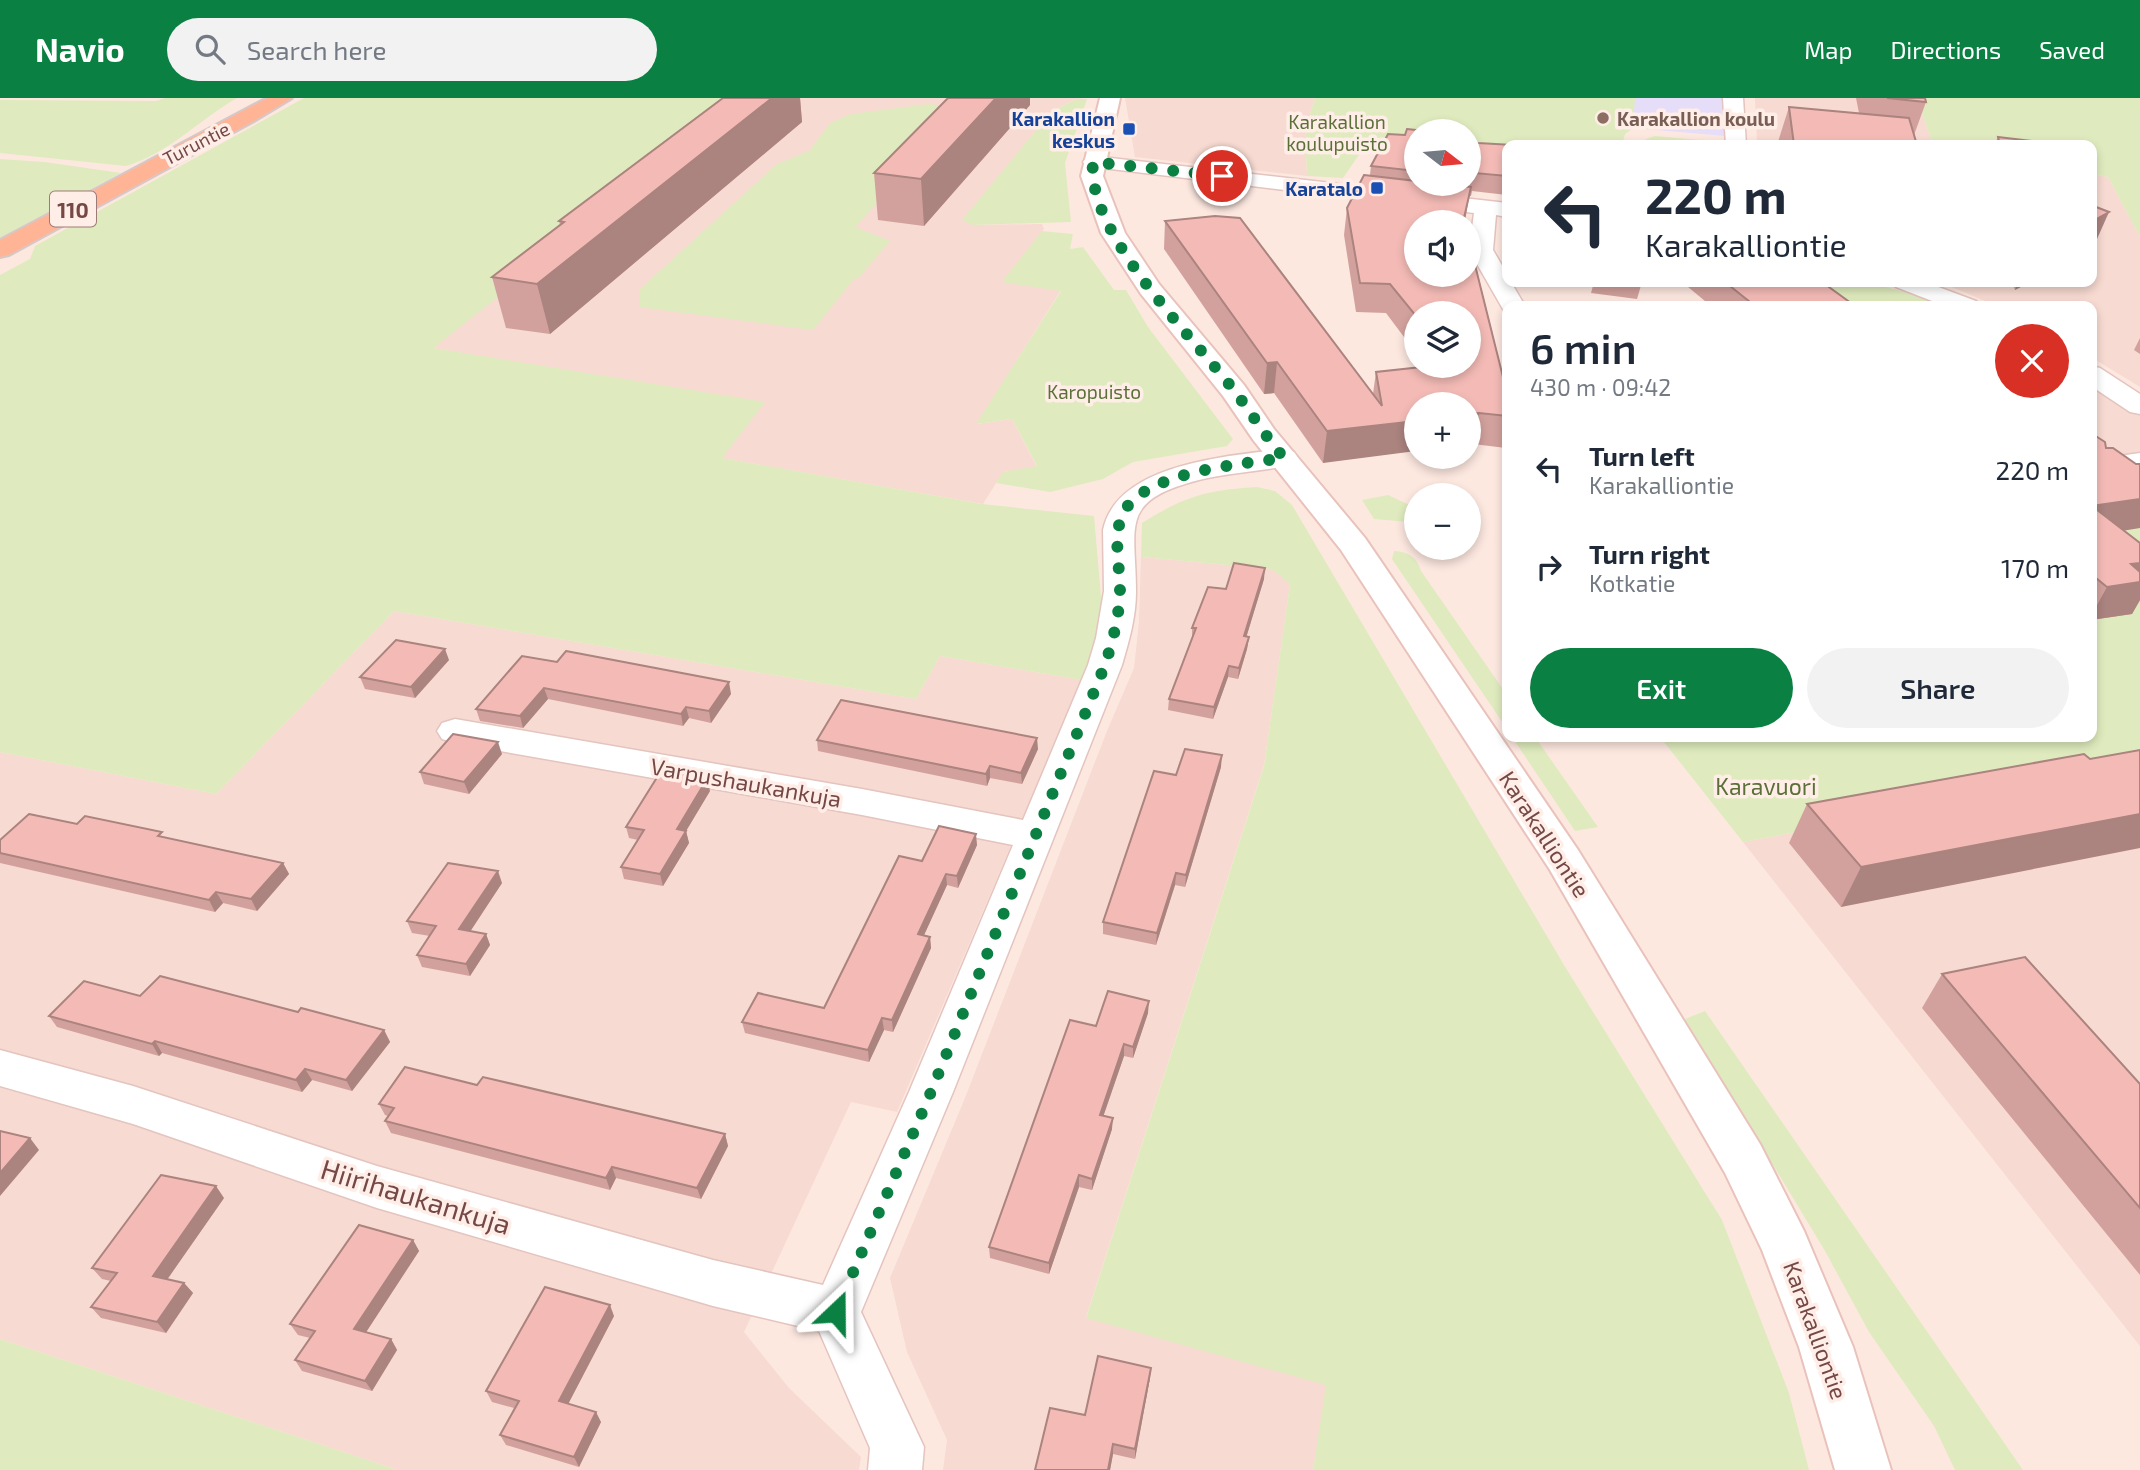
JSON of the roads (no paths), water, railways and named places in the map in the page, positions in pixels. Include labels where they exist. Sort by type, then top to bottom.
[{"type":"main road","name":"Turuntie","points":[[147,168],[169,148],[257,98]]},
{"type":"main road","name":"Turuntie","points":[[0,250],[147,168],[187,150],[282,98]]},
{"type":"street","name":"Karakalliontie","points":[[1110,98],[1093,162],[1092,176],[1108,222],[1150,289],[1234,391],[1354,545],[1564,860],[1743,1159],[1786,1247],[1826,1347],[1863,1470]]},
{"type":"street","points":[[1734,98],[1736,140]]},
{"type":"street","points":[[1093,162],[1497,208],[1482,250],[1502,286]]},
{"type":"street","points":[[1917,287],[1954,301]]},
{"type":"street","points":[[2097,378],[2140,406]]},
{"type":"street","points":[[895,1470],[897,1447],[836,1312],[1082,727],[1117,626],[1120,520],[1130,502],[1152,486],[1238,464],[1284,458]]},
{"type":"street","points":[[2097,468],[2140,462]]},
{"type":"street","name":"Varpushaukankuja","points":[[455,731],[862,802],[1037,836]]},
{"type":"street","name":"Hiirihaukankuja","points":[[0,1068],[133,1105],[377,1187],[713,1283],[836,1312]]},
{"type":"place","name":"Karakallion koulu","points":[[1603,118]]},
{"type":"place","name":"Karakallion keskus","points":[[1129,129]]},
{"type":"place","name":"Karatalo","points":[[1377,188]]},
{"type":"park label","name":"Karakallion koulupuisto","points":[[1337,132]]},
{"type":"park label","name":"Karopuisto","points":[[1094,391]]},
{"type":"park label","name":"Karavuori","points":[[1766,786]]}]
